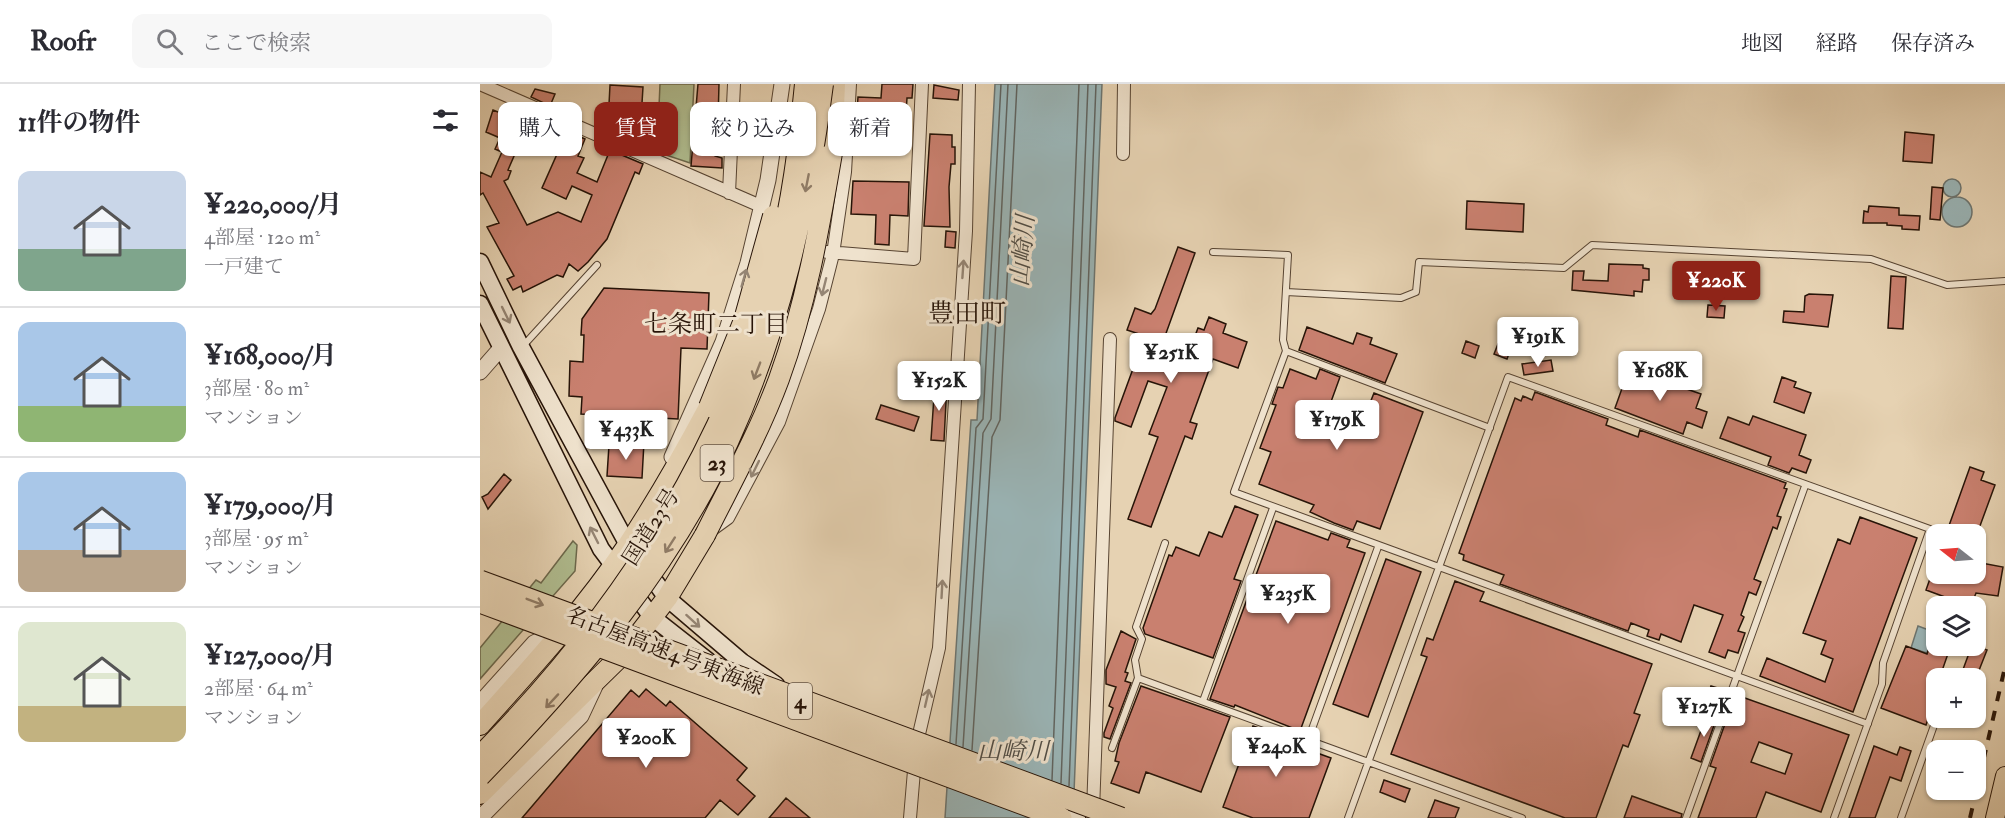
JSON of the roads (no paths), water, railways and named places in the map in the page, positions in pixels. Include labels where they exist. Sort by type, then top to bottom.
[{"type":"highway","points":[[480,725],[566,626],[628,545],[709,407],[740,330],[758,275],[774,212],[797,84]]},
{"type":"highway","name":"国道23号","points":[[480,756],[604,614],[664,525],[711,439],[748,351],[777,262],[798,149],[805,84]]},
{"type":"highway","name":"国道23号","points":[[480,777],[561,692],[616,623],[670,545],[727,444],[767,345],[792,263],[823,84]]},
{"type":"highway","points":[[480,794],[626,651],[667,598],[705,535],[758,430],[779,379],[811,272],[832,153],[835,84]]},
{"type":"highway","name":"名古屋高速4号東海線","points":[[480,581],[1121,818]]},
{"type":"highway","name":"名古屋高速4号東海線","points":[[480,602],[1061,818]]},
{"type":"main road","points":[[480,262],[521,347],[628,545],[667,598],[742,662],[813,708],[920,755]]},
{"type":"main road","points":[[480,304],[601,549],[652,617],[736,683],[814,719],[1090,815]]},
{"type":"main road","points":[[1995,818],[2005,776]]},
{"type":"street","points":[[729,193],[734,84]]},
{"type":"street","points":[[662,489],[674,452],[700,399],[723,342],[757,229],[763,207],[782,84]]},
{"type":"street","points":[[705,535],[728,518],[748,484],[779,422],[819,309],[833,254],[845,172],[850,84]]},
{"type":"street","points":[[757,229],[833,254],[914,259],[922,84]]},
{"type":"street","points":[[910,818],[939,648],[966,231],[969,84]]},
{"type":"street","points":[[1123,154],[1124,84]]},
{"type":"street","points":[[482,87],[763,207]]},
{"type":"street","points":[[1090,815],[1110,339]]},
{"type":"street","points":[[480,372],[501,348]]},
{"type":"street","points":[[480,703],[534,643],[566,626]]},
{"type":"street","points":[[480,818],[581,716],[599,678]]},
{"type":"lane","points":[[1286,292],[1401,298],[1416,292],[1419,262],[1564,268],[1592,245],[1871,259],[1947,285],[2005,281]]},
{"type":"lane","points":[[1213,252],[1288,255],[1283,340],[1286,351],[1234,492],[1378,547],[1868,724]]},
{"type":"lane","points":[[521,347],[597,265]]},
{"type":"lane","points":[[1286,351],[1490,428]]},
{"type":"lane","points":[[1348,818],[1508,377],[1805,486],[1930,529],[1883,663],[1882,684],[1834,818]]},
{"type":"lane","points":[[1686,818],[1805,486]]},
{"type":"lane","points":[[1203,701],[1273,508]]},
{"type":"lane","points":[[1112,748],[1138,678],[1135,660],[1142,639],[1136,627],[1165,543]]},
{"type":"lane","points":[[1308,740],[1378,547]]},
{"type":"lane","points":[[1138,678],[1522,818]]},
{"type":"lane","points":[[1901,818],[1933,728]]},
{"type":"water","name":"山崎川","points":[[995,84],[1102,84],[1073,818],[945,818],[971,420],[977,420]]},
{"type":"water","points":[[1952,179],[1958,182],[1961,188],[1958,194],[1952,197],[1946,194],[1943,188],[1946,182]]},
{"type":"water","points":[[1957,197],[1963,198],[1971,206],[1971,218],[1963,226],[1957,227],[1951,226],[1943,218],[1942,212],[1943,206],[1951,198]]},
{"type":"water","points":[[1918,626],[1926,629],[1926,653],[1911,648]]},
{"type":"railway","points":[[1970,818],[2005,667]]},
{"type":"district","name":"豊田町","points":[[967,314]]},
{"type":"district","name":"七条町二丁目","points":[[716,324]]}]
